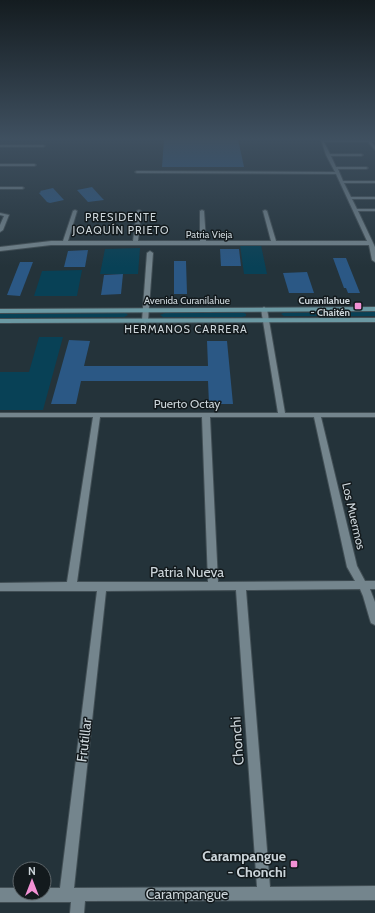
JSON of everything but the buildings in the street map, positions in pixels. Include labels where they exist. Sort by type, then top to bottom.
[{"type":"main road","name":"Avenida Curanilahue","points":[[0,310],[375,309]]},
{"type":"main road","name":"Avenida Curanilahue","points":[[0,321],[375,320]]},
{"type":"street","points":[[375,182],[341,182],[355,210],[368,231],[375,260]]},
{"type":"street","points":[[0,188],[22,188]]},
{"type":"street","points":[[349,198],[375,198]]},
{"type":"street","points":[[355,210],[375,210]]},
{"type":"street","points":[[66,243],[75,211]]},
{"type":"street","points":[[135,243],[139,211]]},
{"type":"street","points":[[202,211],[203,243]]},
{"type":"street","points":[[265,211],[274,243]]},
{"type":"street","points":[[0,214],[6,214],[0,230]]},
{"type":"street","name":"Patria Vieja","points":[[0,249],[33,244],[66,243],[371,243]]},
{"type":"street","points":[[145,321],[150,253]]},
{"type":"street","points":[[264,310],[282,415]]},
{"type":"street","name":"Puerto Octay","points":[[0,415],[375,415]]},
{"type":"street","points":[[71,586],[97,415]]},
{"type":"street","points":[[206,415],[213,586]]},
{"type":"street","name":"Los Muermos","points":[[317,415],[352,567],[370,600],[375,620]]},
{"type":"street","name":"Frutillar","points":[[77,913],[73,894],[102,586]]},
{"type":"street","name":"Chonchi","points":[[241,586],[264,894]]},
{"type":"street","name":"Patria Nueva","points":[[0,587],[375,586]]},
{"type":"street","name":"Carampangue","points":[[0,895],[375,893]]},
{"type":"shaded area","points":[[240,245],[261,245],[267,274],[244,274]]},
{"type":"shaded area","points":[[140,248],[138,274],[100,274],[105,249]]},
{"type":"shaded area","points":[[82,270],[77,296],[34,296],[42,271]]},
{"type":"shaded area","points":[[242,312],[246,314],[246,316],[163,317],[160,315],[165,313]]},
{"type":"shaded area","points":[[375,312],[375,316],[284,316],[281,314],[283,313]]},
{"type":"shaded area","points":[[126,313],[128,315],[124,317],[0,318],[0,314]]},
{"type":"shaded area","points":[[39,337],[63,337],[43,410],[0,410],[0,372],[29,372]]},
{"type":"place","name":"Curanilahue - Chaitén","points":[[358,306]]},
{"type":"place","name":"Carampangue - Chonchi","points":[[294,864]]},
{"type":"district","name":"PRESIDENTE JOAQUÍN PRIETO","points":[[121,223]]},
{"type":"district","name":"HERMANOS CARRERA","points":[[186,329]]}]
